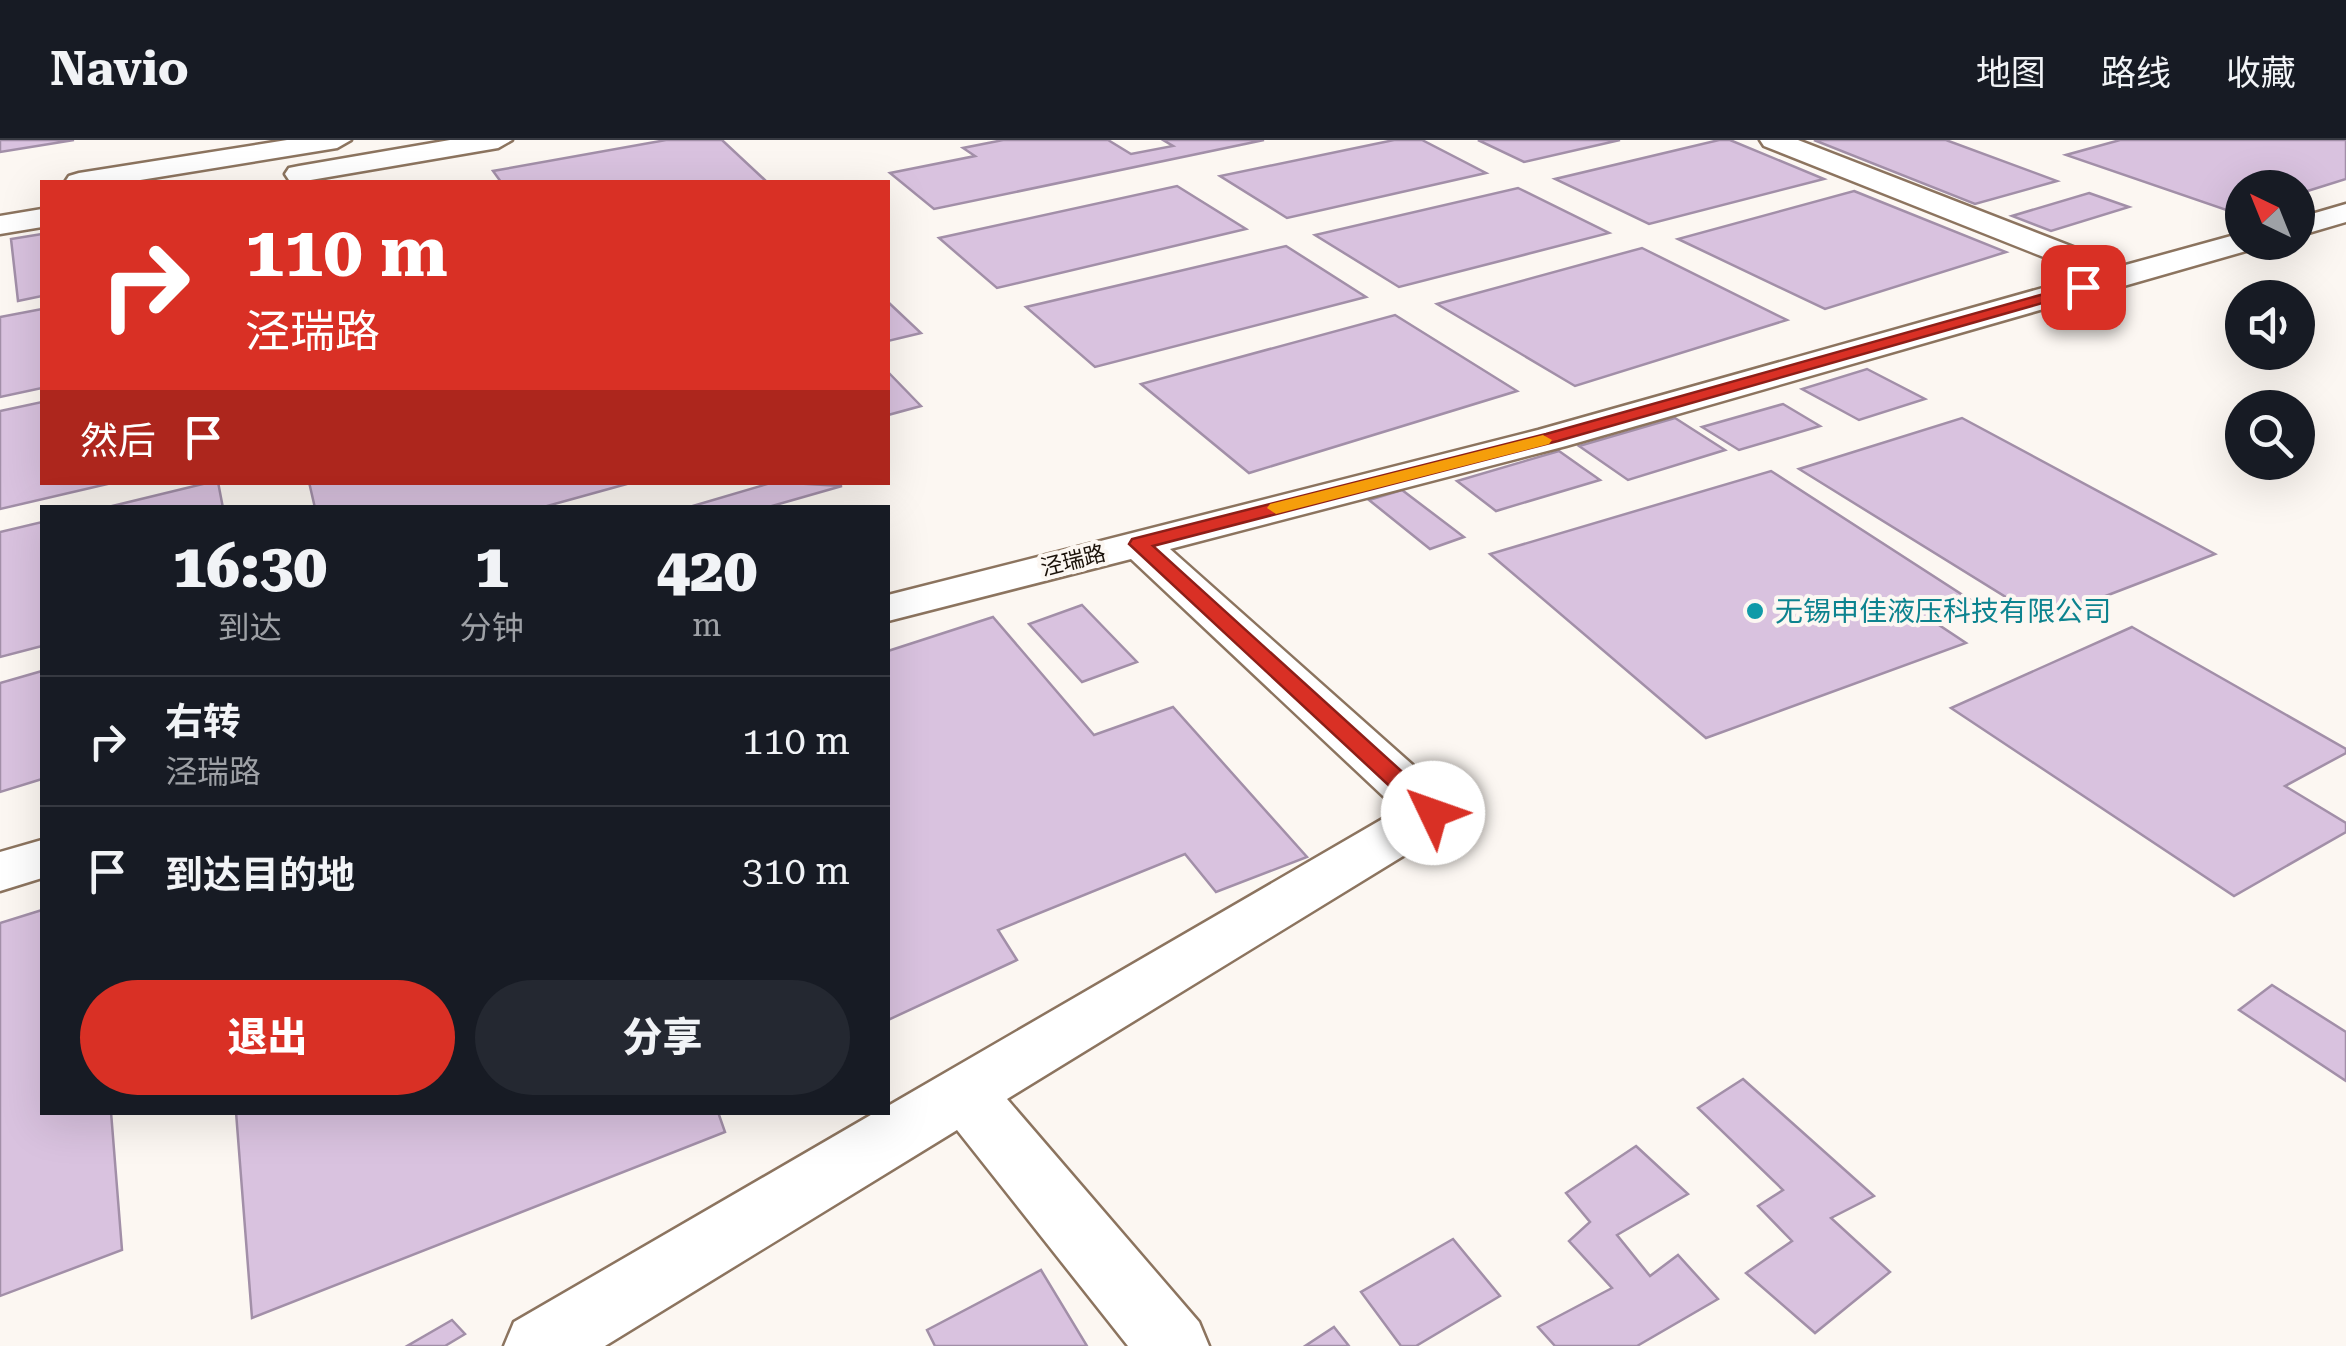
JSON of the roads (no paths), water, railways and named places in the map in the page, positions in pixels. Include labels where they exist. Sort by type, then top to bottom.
[{"type":"street","points":[[90,180],[337,140]]},
{"type":"street","points":[[268,179],[498,140]]},
{"type":"street","points":[[1774,140],[2121,276]]},
{"type":"street","points":[[2315,221],[2346,213]]},
{"type":"street","points":[[0,225],[40,218]]},
{"type":"street","name":"泾瑞路","points":[[890,607],[1552,438],[2225,247]]},
{"type":"street","points":[[540,1346],[1433,813],[1139,544]]},
{"type":"street","points":[[0,872],[40,860]]},
{"type":"street","points":[[964,1093],[1174,1346]]},
{"type":"place","name":"无锡申佳液压科技有限公司","points":[[1755,611]]}]
